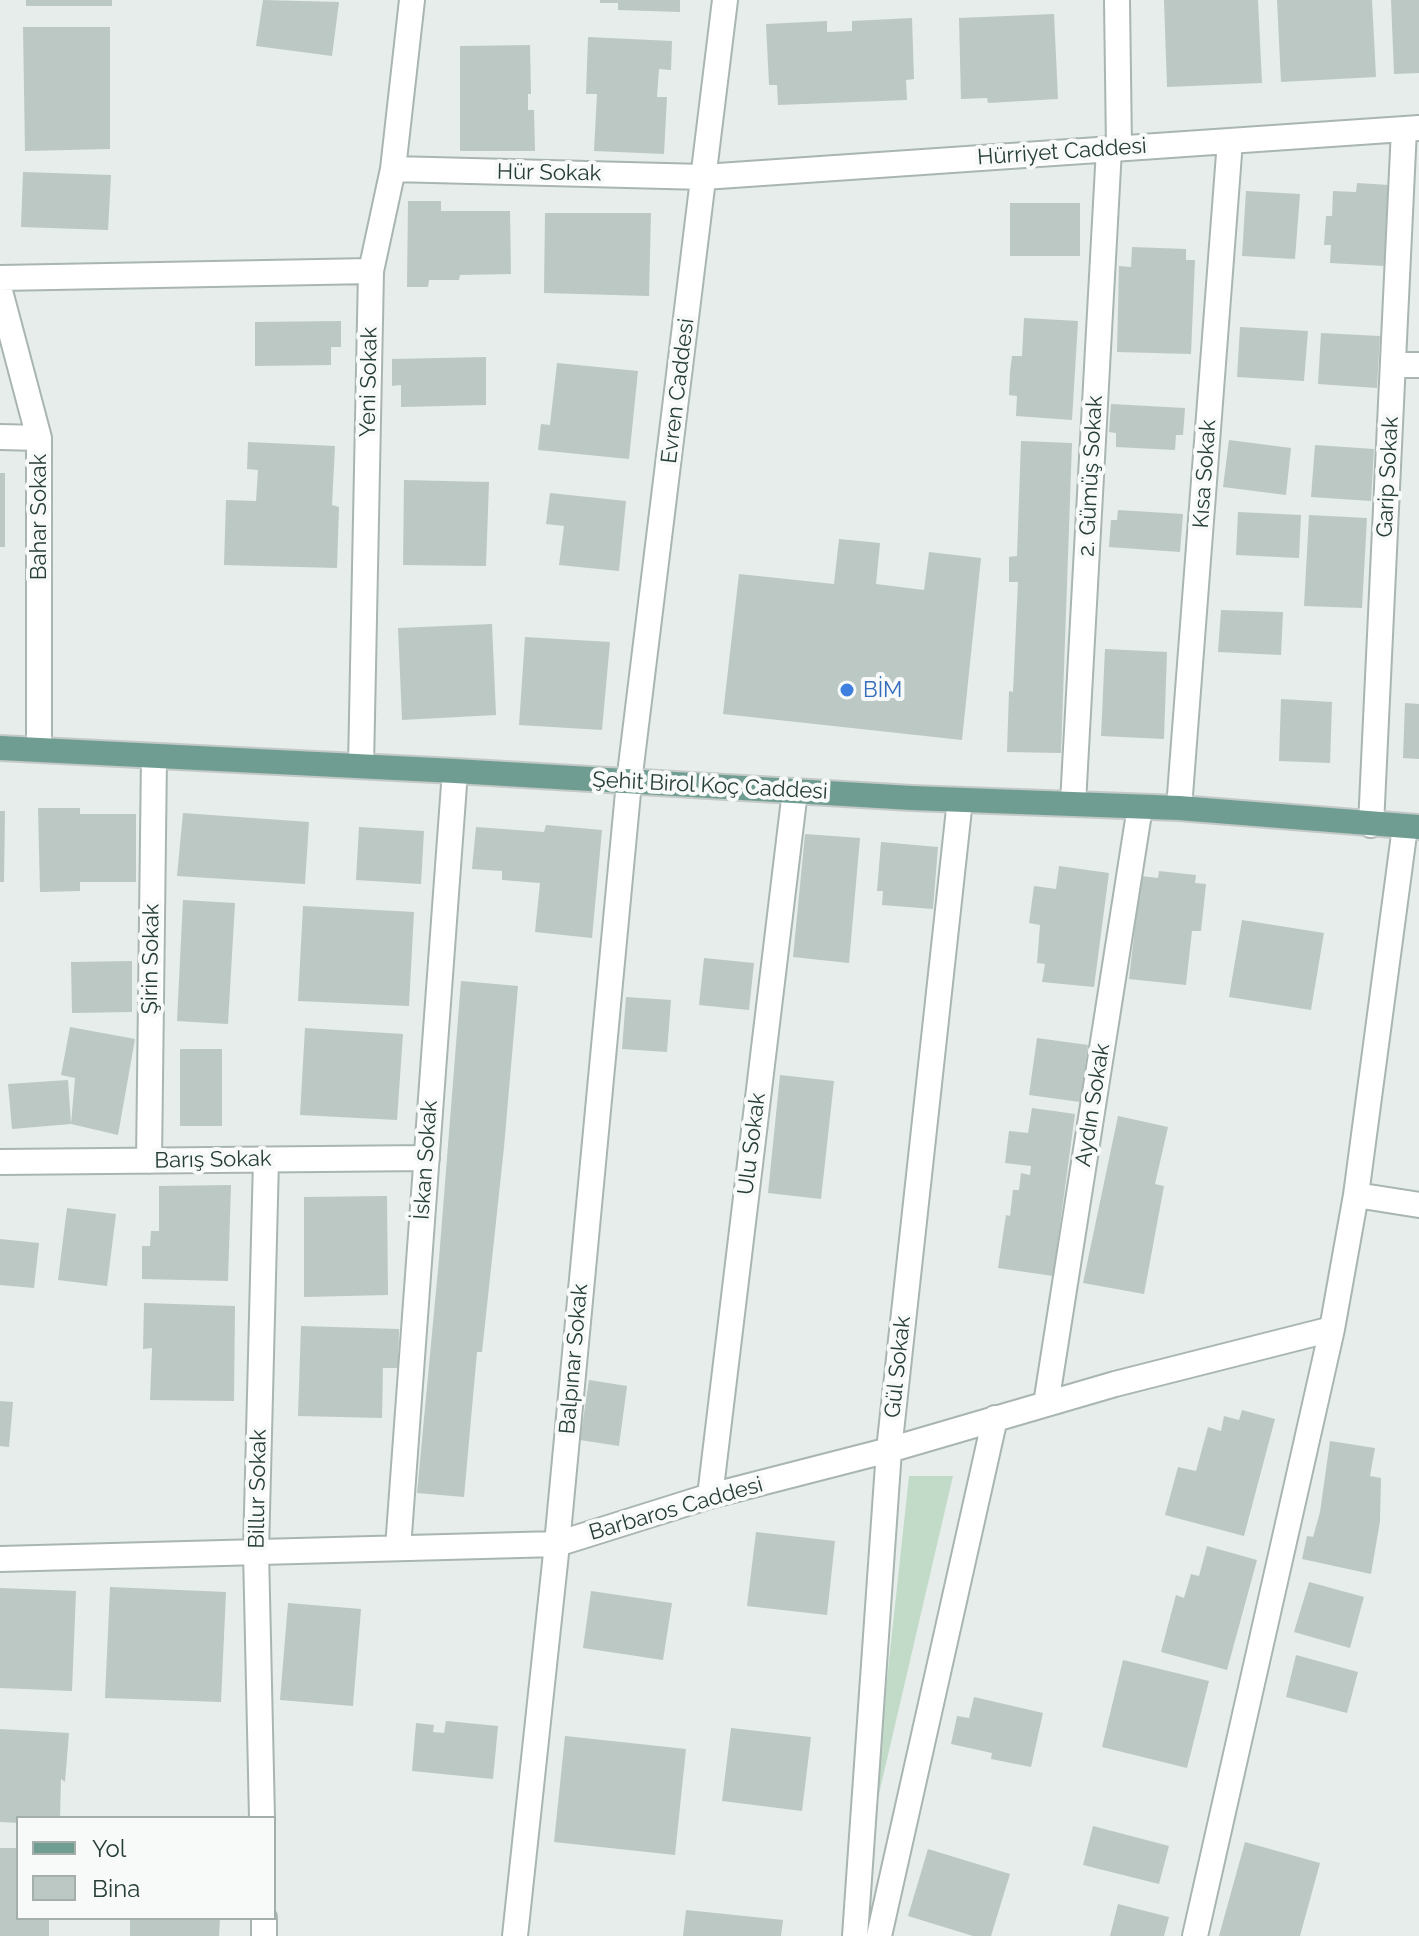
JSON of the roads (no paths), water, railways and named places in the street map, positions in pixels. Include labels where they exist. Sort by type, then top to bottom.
[{"type":"main road","name":"Şehit Birol Koç Caddesi","points":[[0,748],[960,800],[1179,808],[1412,827]]},
{"type":"street","name":"Yeni Sokak","points":[[361,766],[371,271],[393,169],[412,0]]},
{"type":"street","name":"Evren Caddesi","points":[[629,782],[725,0]]},
{"type":"street","name":"2. Gümüş Sokak","points":[[1073,803],[1114,149],[1117,0]]},
{"type":"street","name":"Hürriyet Caddesi","points":[[704,177],[1412,129]]},
{"type":"street","name":"Garip Sokak","points":[[1371,825],[1393,365],[1412,129]]},
{"type":"street","name":"Kısa Sokak","points":[[1179,808],[1230,141]]},
{"type":"street","name":"Hür Sokak","points":[[393,169],[704,177]]},
{"type":"street","points":[[0,278],[371,271]]},
{"type":"street","name":"Bahar Sokak","points":[[0,291],[39,438],[39,749]]},
{"type":"street","points":[[1393,365],[1419,365]]},
{"type":"street","points":[[0,437],[39,438]]},
{"type":"street","name":"Şirin Sokak","points":[[149,1161],[154,757]]},
{"type":"street","name":"İskan Sokak","points":[[398,1548],[455,771]]},
{"type":"street","name":"Balpınar Sokak","points":[[515,1936],[557,1544],[629,782]]},
{"type":"street","name":"Ulu Sokak","points":[[710,1496],[795,791]]},
{"type":"street","name":"Gül Sokak","points":[[855,1936],[889,1450],[960,800]]},
{"type":"street","name":"Aydın Sokak","points":[[1046,1404],[1140,807]]},
{"type":"street","points":[[1195,1936],[1332,1329],[1356,1195],[1412,827]]},
{"type":"street","name":"Barış Sokak","points":[[0,1162],[427,1158]]},
{"type":"street","name":"Billur Sokak","points":[[262,1816],[256,1551],[266,1160]]},
{"type":"street","points":[[1356,1195],[1419,1205]]},
{"type":"street","name":"Barbaros Caddesi","points":[[0,1559],[557,1544],[710,1496],[1332,1329]]},
{"type":"street","points":[[879,1936],[995,1418]]},
{"type":"place","name":"BİM","points":[[847,690]]}]
